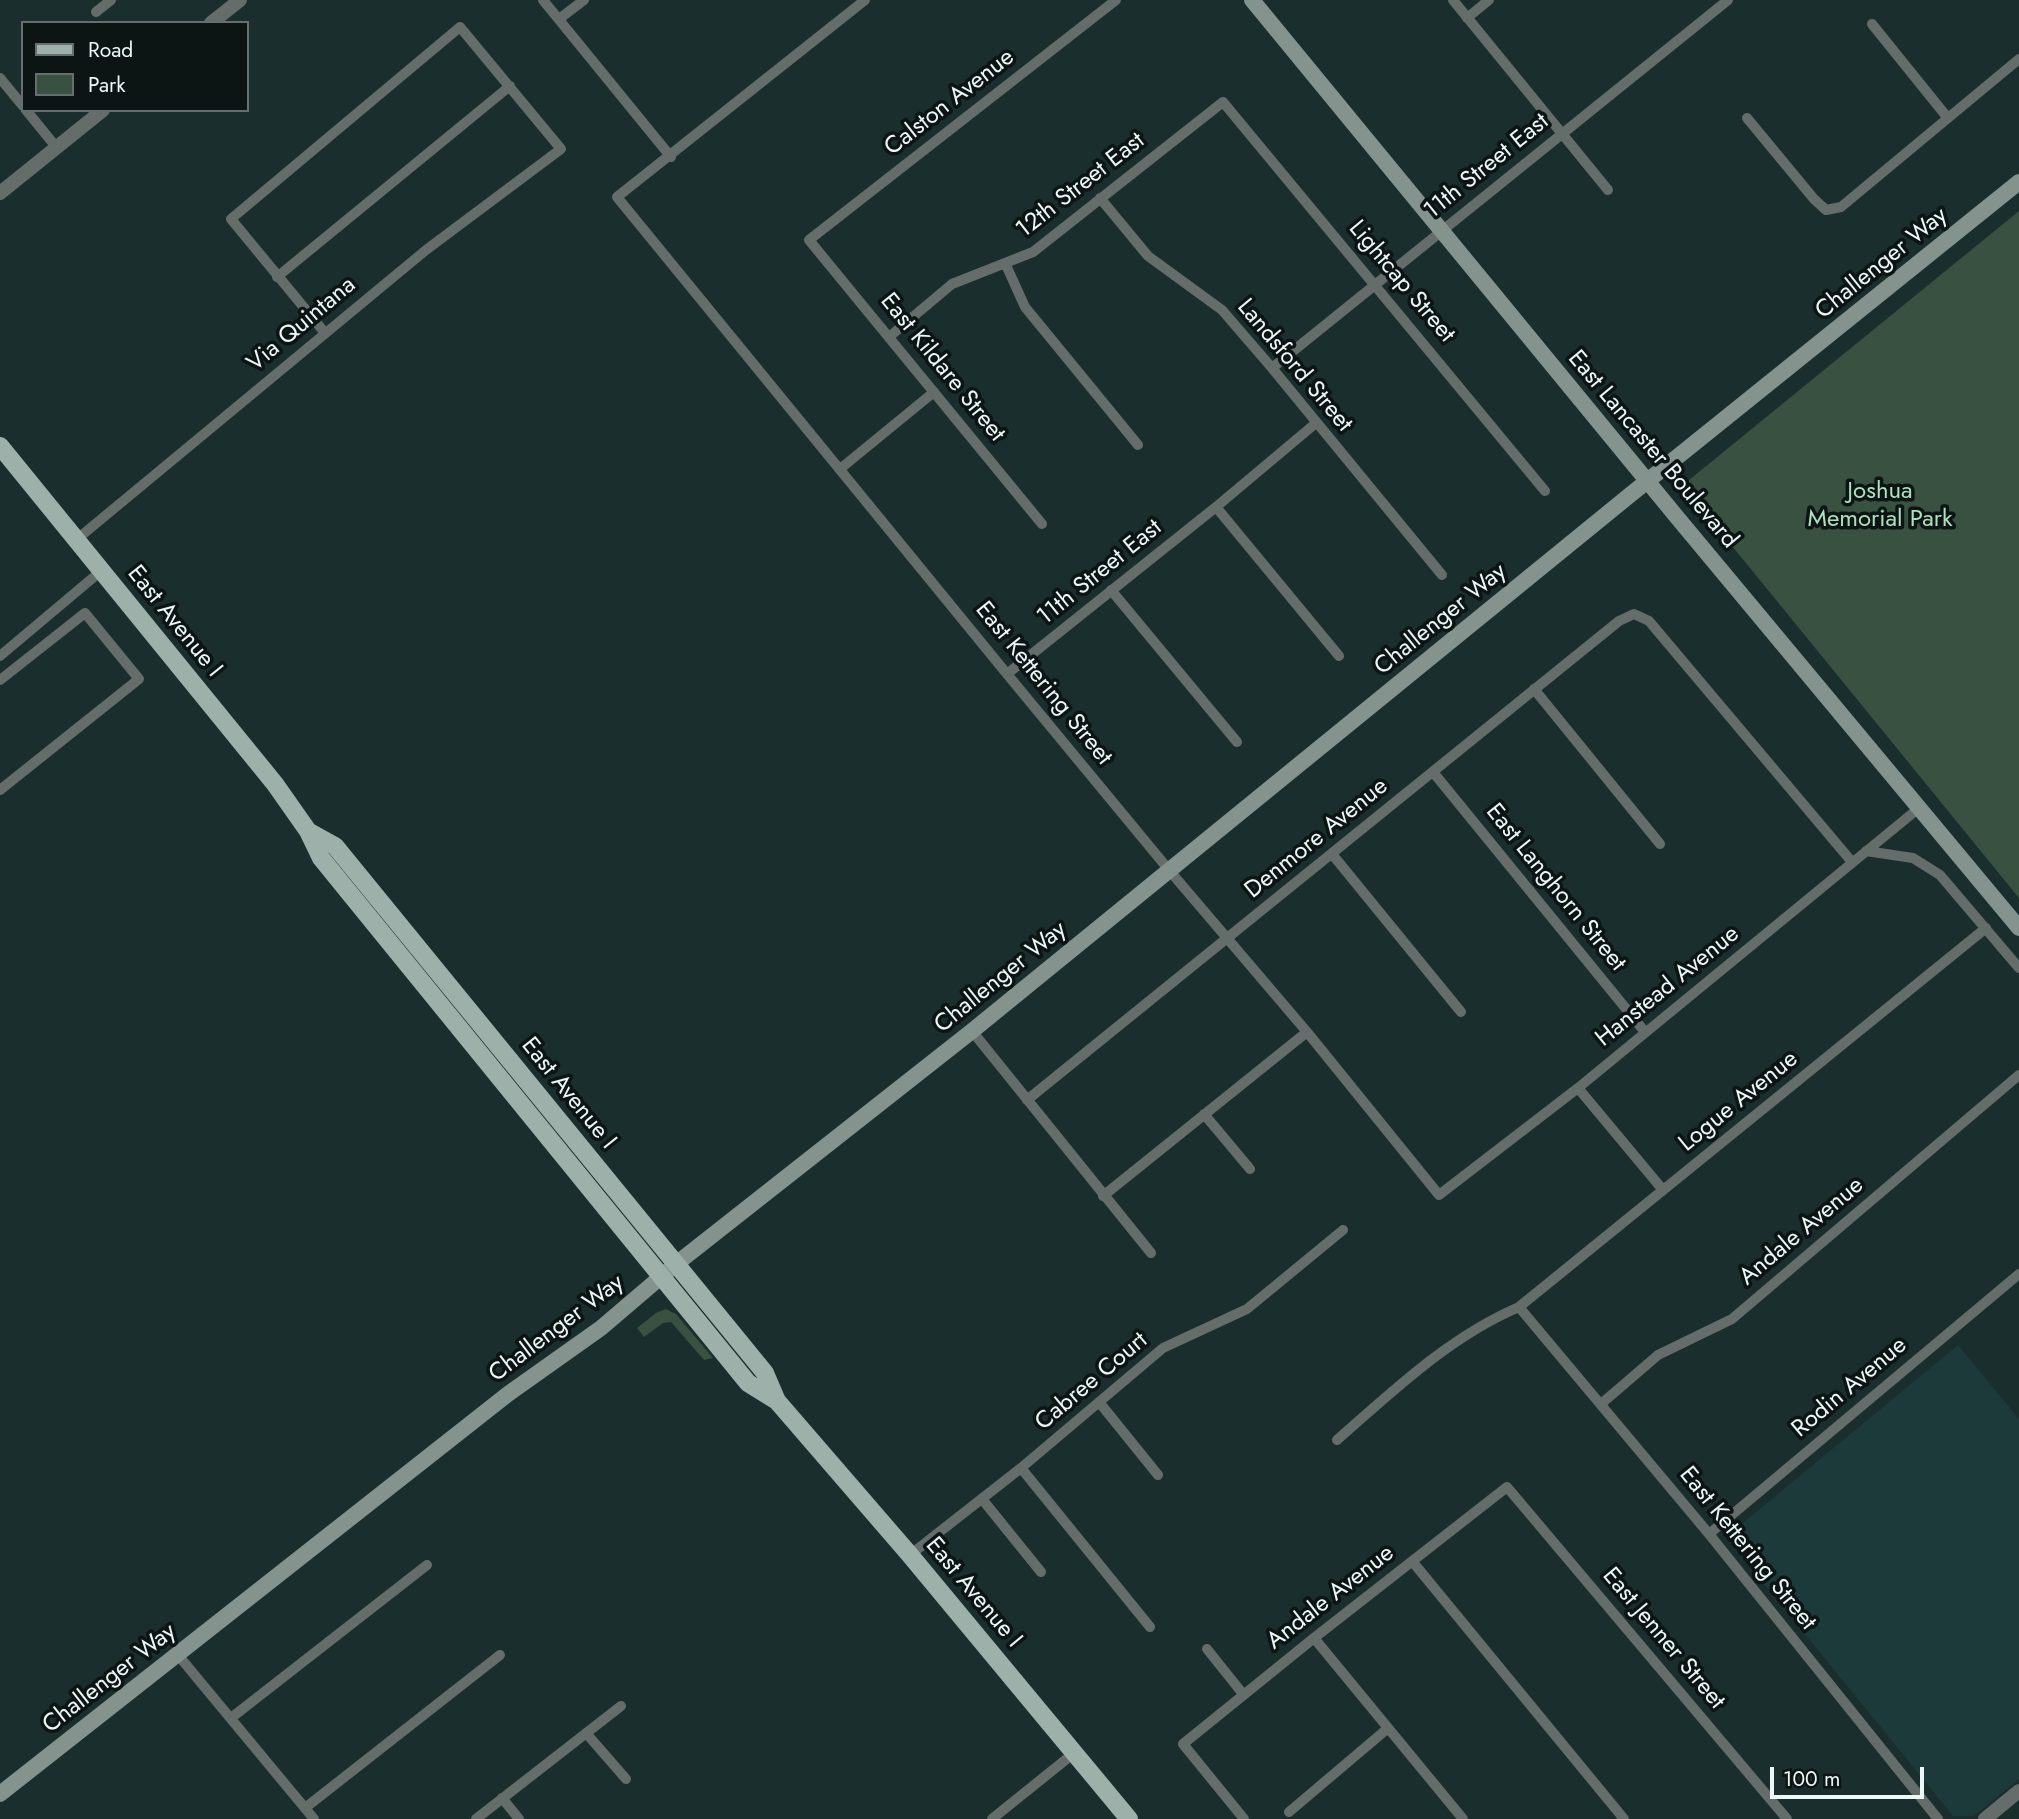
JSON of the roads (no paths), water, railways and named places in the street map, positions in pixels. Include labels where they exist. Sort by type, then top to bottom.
[{"type":"main road","name":"East Lancaster Boulevard","points":[[1252,0],[2019,928]]},
{"type":"main road","name":"Challenger Way","points":[[0,1794],[508,1394],[601,1328],[669,1270],[972,1031],[2019,182]]},
{"type":"main road","name":"East Avenue I","points":[[0,446],[275,784],[307,831],[321,858],[451,1002],[669,1270],[765,1373],[777,1401],[910,1555],[1129,1819]]},
{"type":"street","points":[[96,12],[111,0]]},
{"type":"street","points":[[214,21],[240,0]]},
{"type":"street","points":[[543,0],[671,157],[865,0]]},
{"type":"street","points":[[559,19],[584,0]]},
{"type":"street","name":"Calston Avenue","points":[[809,240],[1116,0]]},
{"type":"street","points":[[1453,0],[1608,190]]},
{"type":"street","points":[[1467,18],[1489,0]]},
{"type":"street","name":"11th Street East","points":[[1272,368],[1728,0]]},
{"type":"street","points":[[1872,24],[1947,117]]},
{"type":"street","points":[[277,277],[510,86],[460,27],[231,219],[277,277],[326,333]]},
{"type":"street","points":[[1747,118],[1814,199],[1826,210],[1841,207],[2019,59]]},
{"type":"street","points":[[2,84],[21,104]]},
{"type":"street","name":"Via Quintana","points":[[76,540],[426,250],[561,149],[510,86]]},
{"type":"street","name":"12th Street East","points":[[889,337],[952,284],[1006,265],[1033,252],[1223,102]]},
{"type":"street","name":"Lightcap Street","points":[[1223,102],[1545,491]]},
{"type":"street","points":[[28,112],[57,148]]},
{"type":"street","points":[[0,193],[101,112]]},
{"type":"street","name":"East Kettering Street","points":[[671,157],[618,197],[1007,674],[1227,940],[1307,1032],[1439,1195]]},
{"type":"street","name":"Landsford Street","points":[[1100,198],[1148,256],[1222,310],[1442,575]]},
{"type":"street","name":"East Kildare Street","points":[[809,240],[1042,523]]},
{"type":"street","points":[[1006,265],[1026,307],[1138,445]]},
{"type":"street","points":[[840,469],[934,392]]},
{"type":"street","name":"11th Street East","points":[[1007,674],[1216,507],[1316,423]]},
{"type":"street","points":[[1216,507],[1339,656]]},
{"type":"street","points":[[0,656],[101,571]]},
{"type":"street","points":[[1111,590],[1237,742]]},
{"type":"street","points":[[0,680],[85,613],[139,679],[0,790]]},
{"type":"street","name":"Denmore Avenue","points":[[1027,1100],[1534,689],[1619,621],[1634,614],[1649,621],[1852,862]]},
{"type":"street","points":[[1534,689],[1660,844]]},
{"type":"street","name":"East Langhorn Street","points":[[1433,772],[1645,1032]]},
{"type":"street","name":"Hanstead Avenue","points":[[1439,1195],[1578,1088],[1919,808]]},
{"type":"street","points":[[1866,851],[1913,858],[1940,875],[2019,968]]},
{"type":"street","points":[[1332,854],[1461,1012]]},
{"type":"street","name":"Logue Avenue","points":[[1337,1440],[1455,1342],[1490,1320],[1519,1307],[1986,928]]},
{"type":"street","points":[[972,1031],[1151,1253]]},
{"type":"street","points":[[1103,1196],[1307,1032]]},
{"type":"street","name":"Andale Avenue","points":[[1601,1404],[1658,1355],[1732,1319],[2019,1075]]},
{"type":"street","points":[[1578,1088],[1663,1190]]},
{"type":"street","points":[[1204,1114],[1250,1170]]},
{"type":"street","name":"Cabree Court","points":[[910,1555],[1021,1468],[1163,1348],[1247,1309],[1343,1230]]},
{"type":"street","name":"Rodin Avenue","points":[[1709,1534],[2019,1274]]},
{"type":"street","name":"East Kettering Street","points":[[1519,1307],[1709,1534],[1938,1819]]},
{"type":"street","points":[[1099,1402],[1158,1475]]},
{"type":"street","points":[[1021,1468],[1150,1627]]},
{"type":"street","name":"Andale Avenue","points":[[1244,1819],[1183,1744],[1507,1487]]},
{"type":"street","name":"East Jenner Street","points":[[1507,1487],[1787,1819]]},
{"type":"street","points":[[982,1499],[1041,1572]]},
{"type":"street","points":[[1412,1561],[1624,1819]]},
{"type":"street","points":[[231,1718],[427,1565]]},
{"type":"street","points":[[1314,1638],[1463,1819]]},
{"type":"street","points":[[1207,1649],[1243,1694]]},
{"type":"street","points":[[178,1655],[314,1819]]},
{"type":"street","points":[[305,1808],[500,1655]]},
{"type":"street","points":[[476,1819],[621,1706]]},
{"type":"street","points":[[1289,1812],[1387,1729]]},
{"type":"street","points":[[586,1732],[626,1779]]},
{"type":"street","points":[[992,1819],[1074,1753]]},
{"type":"street","points":[[1985,1819],[2019,1791]]},
{"type":"street","points":[[502,1798],[519,1819]]},
{"type":"park label","name":"Joshua Memorial Park","points":[[1880,506]]}]
